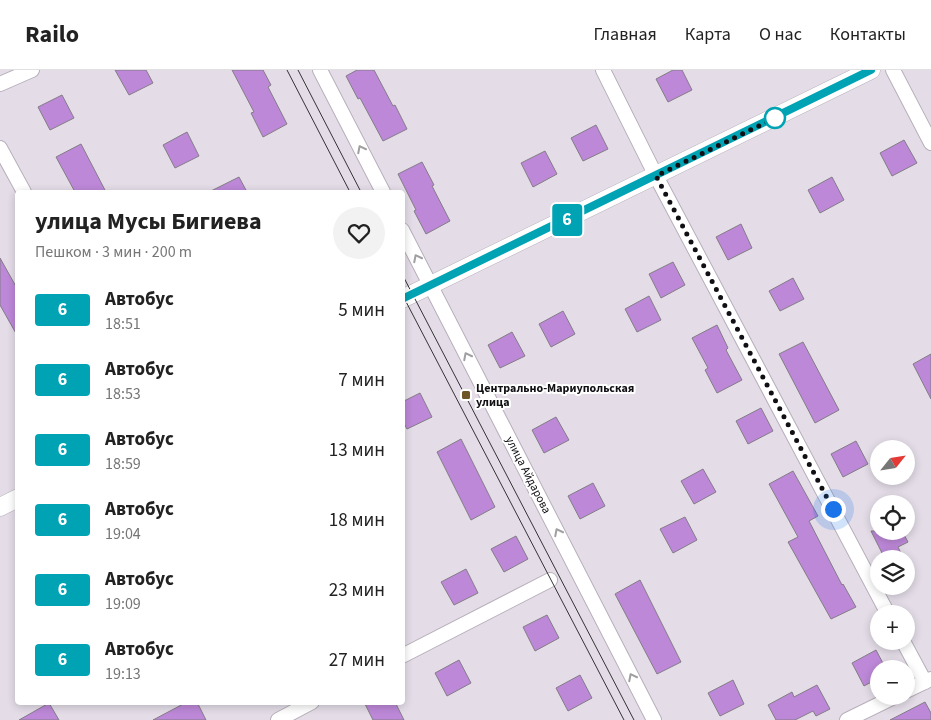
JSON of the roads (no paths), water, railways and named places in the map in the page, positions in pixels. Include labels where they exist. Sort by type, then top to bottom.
[{"type":"street","points":[[0,84],[32,70]]},
{"type":"street","points":[[320,70],[382,190]]},
{"type":"street","points":[[603,70],[656,176],[883,605]]},
{"type":"street","points":[[405,298],[871,70]]},
{"type":"street","points":[[893,70],[931,143]]},
{"type":"street","points":[[0,148],[23,190]]},
{"type":"street","name":"улица Айдарова","points":[[405,236],[654,720]]},
{"type":"street","points":[[0,507],[15,500]]},
{"type":"street","points":[[405,654],[550,580]]},
{"type":"street","points":[[909,650],[928,680],[915,686]]},
{"type":"street","points":[[278,720],[306,705]]},
{"type":"street","points":[[847,720],[878,705]]},
{"type":"tram line","points":[[287,70],[349,190]]},
{"type":"tram line","points":[[298,70],[360,190]]},
{"type":"tram line","points":[[405,280],[634,720]]},
{"type":"tram line","points":[[405,300],[624,720]]},
{"type":"place","name":"Центрально-Мариупольская улица","points":[[466,395]]}]
